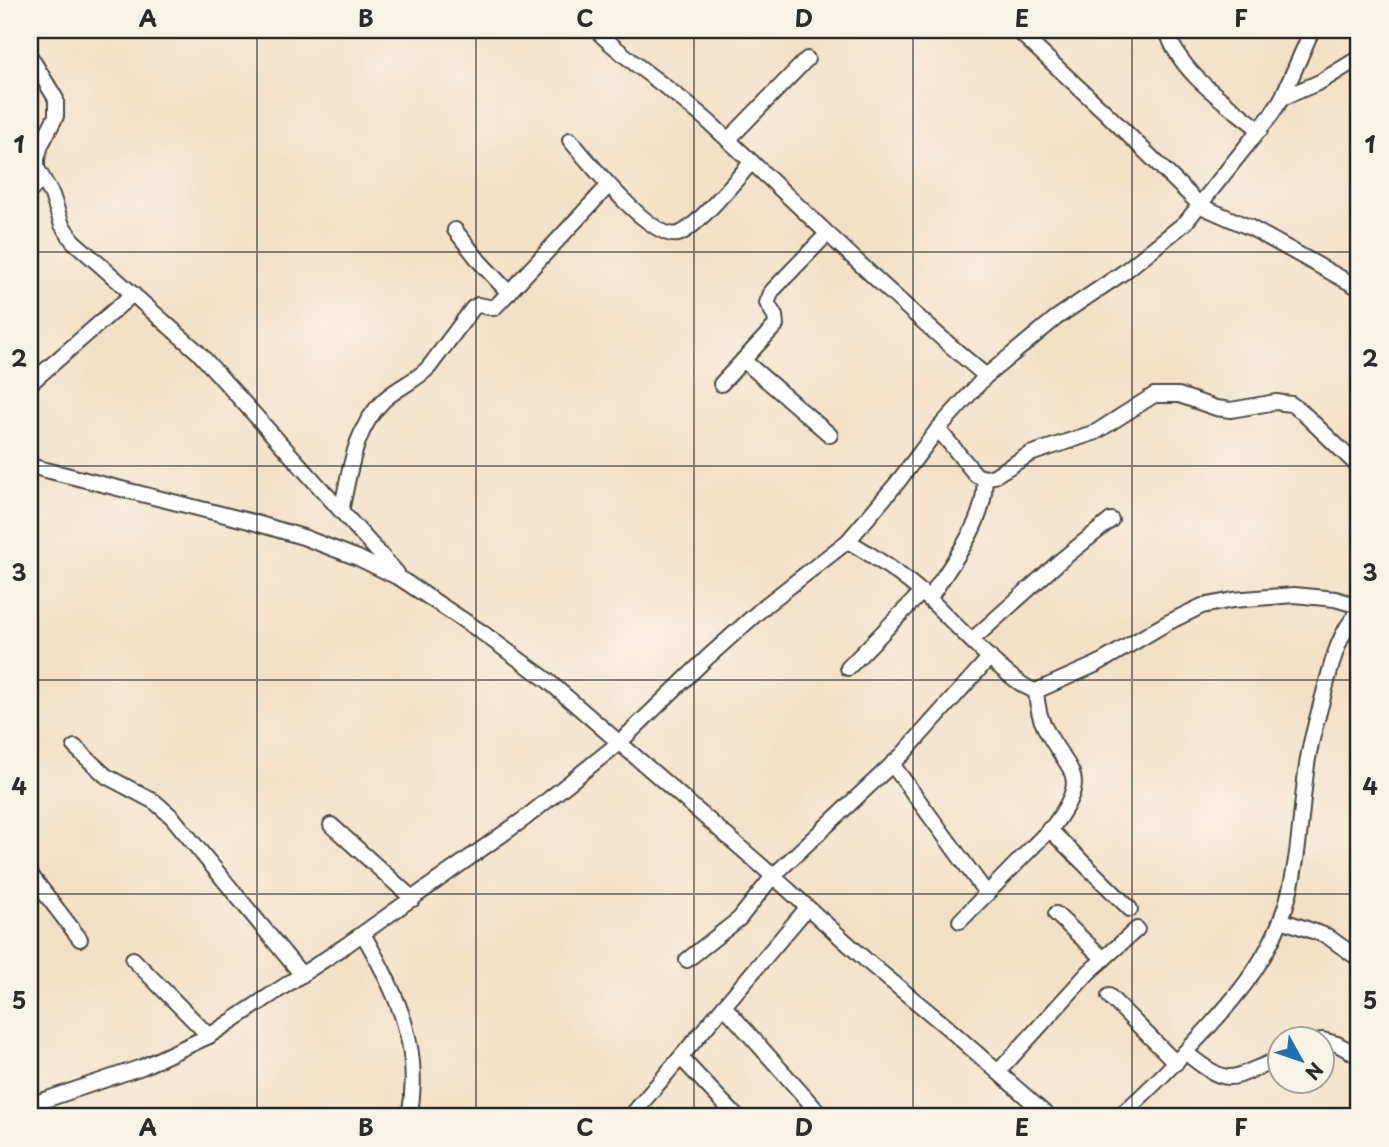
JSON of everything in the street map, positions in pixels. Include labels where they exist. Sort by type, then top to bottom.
[{"type":"street","points":[[596,30],[623,55],[692,107],[937,336],[986,376]]},
{"type":"street","points":[[1017,30],[1201,206],[1251,228],[1359,288]]},
{"type":"street","points":[[1167,30],[1172,46],[1188,67],[1260,130]]},
{"type":"street","points":[[30,1105],[142,1068],[209,1036],[413,899],[524,819],[620,742],[766,605],[848,541],[986,376],[1056,318],[1132,266],[1186,222],[1260,130],[1282,98],[1312,30]]},
{"type":"street","points":[[30,56],[56,99],[56,116],[41,145],[37,168],[72,241],[198,352],[365,535],[401,579]]},
{"type":"street","points":[[1282,98],[1321,82],[1359,58]]},
{"type":"street","points":[[728,141],[807,59]]},
{"type":"street","points":[[570,140],[609,186],[656,228],[667,234],[677,235],[693,225],[752,162]]},
{"type":"street","points":[[30,191],[43,179]]},
{"type":"street","points":[[341,511],[351,464],[365,424],[386,398],[429,368],[473,308],[478,305],[494,308],[609,186]]},
{"type":"street","points":[[455,230],[509,293]]},
{"type":"street","points":[[722,384],[776,325],[775,316],[767,303],[772,291],[827,234]]},
{"type":"street","points":[[33,381],[133,294]]},
{"type":"street","points":[[743,360],[830,435]]},
{"type":"street","points":[[939,429],[976,475],[984,478],[994,476],[1030,454],[1096,432],[1154,395],[1167,394],[1231,410],[1276,402],[1291,404],[1312,420],[1359,467]]},
{"type":"street","points":[[30,466],[303,537],[358,558],[401,579],[480,631],[547,680],[1049,1117]]},
{"type":"street","points":[[848,668],[925,596],[979,517],[985,489],[984,478]]},
{"type":"street","points":[[972,640],[1060,561],[1111,520]]},
{"type":"street","points":[[848,541],[869,553],[925,596],[1022,685],[1036,691],[1097,664],[1202,606],[1233,600],[1294,595],[1335,599],[1359,609],[1339,642],[1315,725],[1307,764],[1294,876],[1273,941],[1254,974],[1180,1057],[1118,1117]]},
{"type":"street","points":[[687,960],[740,919],[773,876],[892,764],[990,657]]},
{"type":"street","points":[[960,921],[1049,829],[1064,811],[1070,797],[1074,776],[1072,768],[1046,730],[1040,717],[1036,691]]},
{"type":"street","points":[[75,747],[106,776],[155,802],[172,817],[302,975]]},
{"type":"street","points":[[892,764],[987,894]]},
{"type":"street","points":[[331,825],[413,899]]},
{"type":"street","points":[[1049,829],[1130,909]]},
{"type":"street","points":[[30,874],[80,939]]},
{"type":"street","points":[[630,1117],[807,908]]},
{"type":"street","points":[[1056,914],[1104,959]]},
{"type":"street","points":[[1281,920],[1327,936],[1359,959]]},
{"type":"street","points":[[998,1072],[1074,988],[1137,929]]},
{"type":"street","points":[[363,934],[381,965],[405,1020],[414,1072],[414,1092],[409,1117]]},
{"type":"street","points":[[133,959],[209,1036]]},
{"type":"street","points":[[1109,996],[1180,1057],[1221,1077],[1232,1078],[1266,1065]]},
{"type":"street","points":[[724,1006],[819,1113]]},
{"type":"street","points":[[1336,1044],[1354,1053],[1359,1038]]},
{"type":"street","points":[[681,1058],[737,1117]]}]
